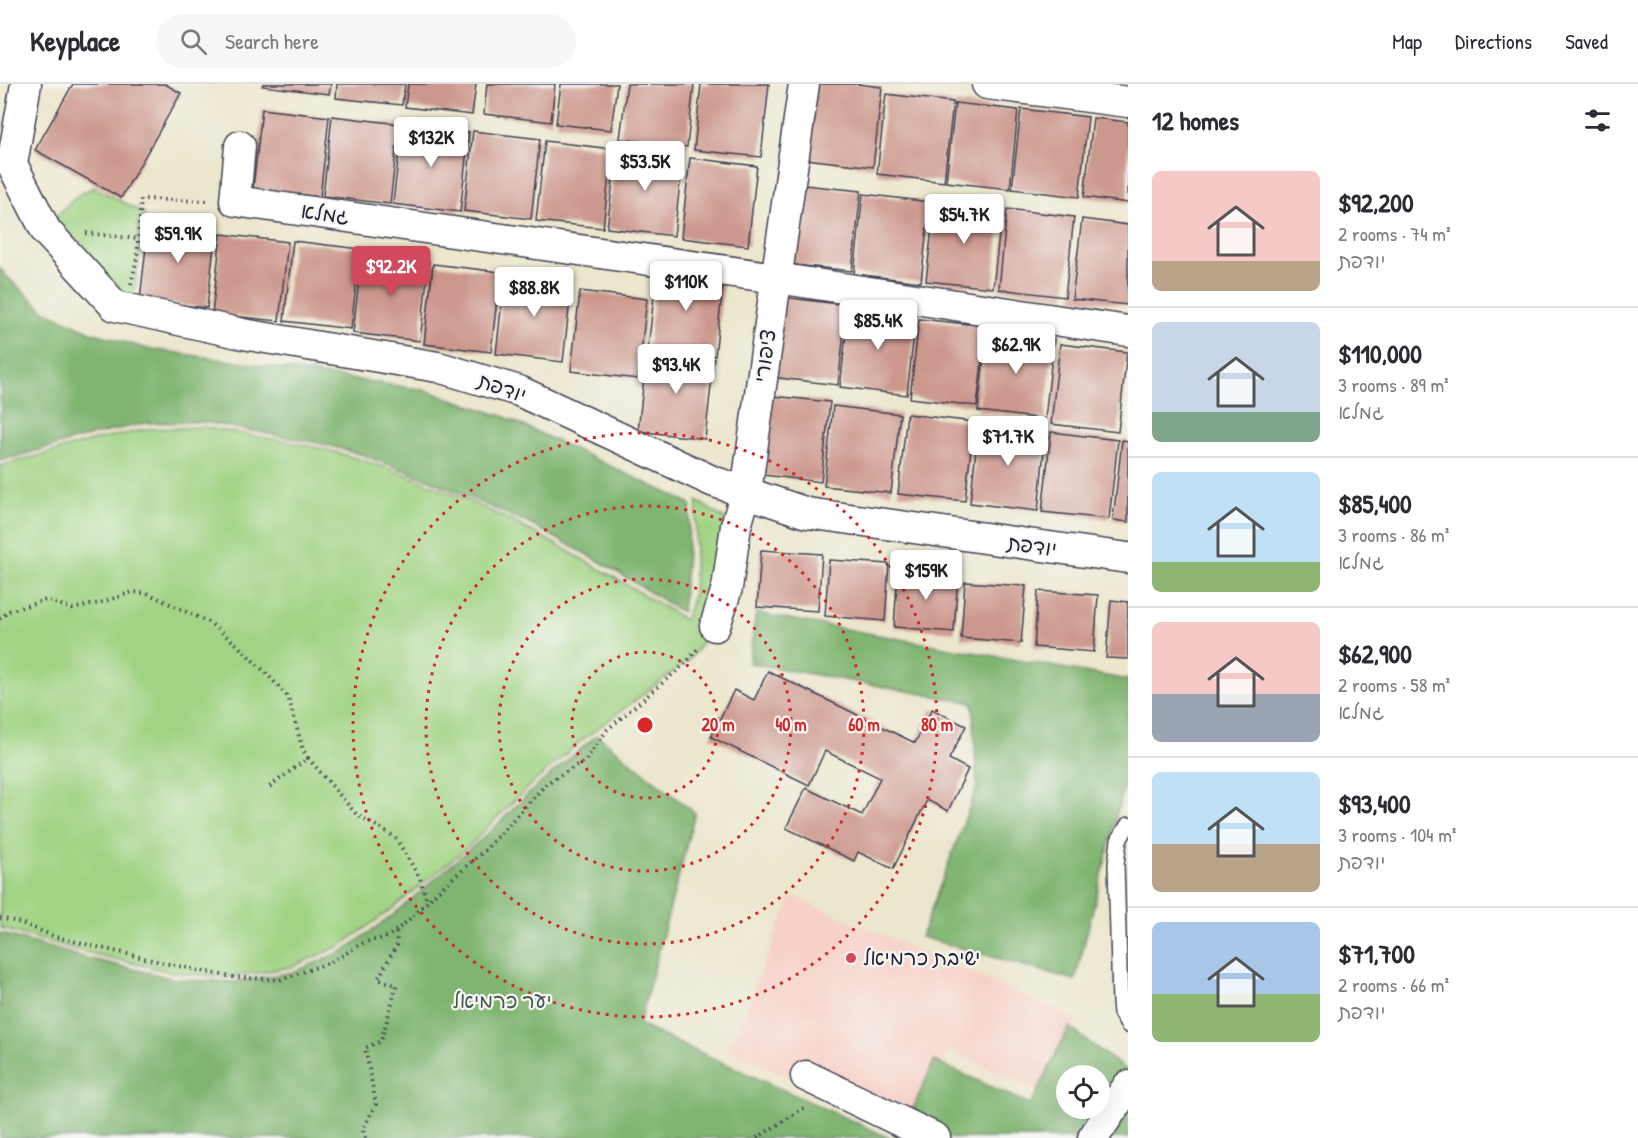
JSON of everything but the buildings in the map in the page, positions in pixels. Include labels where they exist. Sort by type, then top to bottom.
[{"type":"street","points":[[0,117],[24,84]]},
{"type":"street","name":"יודפת","points":[[24,84],[12,164],[46,231],[115,306],[243,334],[438,367],[519,391],[712,481],[807,513],[1128,558]]},
{"type":"street","name":"ציפורי","points":[[715,626],[727,588],[736,526],[746,492],[804,84]]},
{"type":"street","points":[[987,84],[1128,102]]},
{"type":"street","points":[[235,201],[240,146]]},
{"type":"street","name":"גמלא","points":[[235,201],[1128,331]]},
{"type":"street","points":[[806,1076],[935,1138]]},
{"type":"street","points":[[1094,1138],[1128,1086]]},
{"type":"lane","points":[[1128,825],[1119,840],[1116,864],[1120,1002],[1121,1013],[1128,1024]]},
{"type":"path","points":[[125,308],[137,258],[141,199],[235,201]]},
{"type":"path","points":[[68,255],[86,232],[138,239]]},
{"type":"path","points":[[0,618],[9,611],[46,600],[73,609],[133,592],[147,593],[210,624],[236,644],[288,697],[303,750],[308,758],[356,814],[395,837],[420,878],[428,901]]},
{"type":"path","points":[[0,918],[21,923],[56,937],[232,977],[280,980],[331,962],[365,942],[388,937],[396,930],[485,850],[547,783],[586,760],[607,730],[686,663],[715,626]]},
{"type":"path","points":[[268,788],[308,758]]},
{"type":"path","points":[[365,1138],[363,1129],[376,1104],[365,1048],[381,1041],[397,985],[378,979],[397,945],[396,930]]},
{"type":"shaded area","name":"ישיבת כרמיאל","points":[[792,896],[1078,1019],[1044,1094],[949,1050],[911,1133],[729,1050]]},
{"type":"green space","points":[[94,187],[145,214],[133,303],[59,242],[56,216],[78,195]]},
{"type":"green space","points":[[0,268],[45,311],[91,332],[144,348],[425,390],[505,417],[691,504],[682,612],[599,561],[530,524],[432,481],[363,455],[319,443],[203,422],[146,423],[0,461]]},
{"type":"green space","points":[[203,427],[319,448],[416,479],[463,498],[554,543],[685,620],[693,596],[697,501],[744,531],[723,616],[689,660],[581,741],[525,790],[468,847],[391,910],[340,946],[292,967],[232,977],[176,973],[81,951],[0,928],[0,466],[95,440],[147,429]]},
{"type":"green space","points":[[756,613],[1128,680],[1128,771],[1075,980],[921,937],[977,787],[973,703],[749,663]]},
{"type":"green space","name":"יער כרמיאל","points":[[597,735],[695,813],[639,1025],[890,1138],[0,1138],[0,933],[79,956],[175,979],[233,982],[294,972],[343,951],[394,914],[491,831],[529,793]]},
{"type":"green space","points":[[1069,1027],[1128,1069],[1128,1138],[900,1138],[934,1061],[1031,1105]]},
{"type":"place","name":"ישיבת כרמיאל","points":[[851,958]]}]
